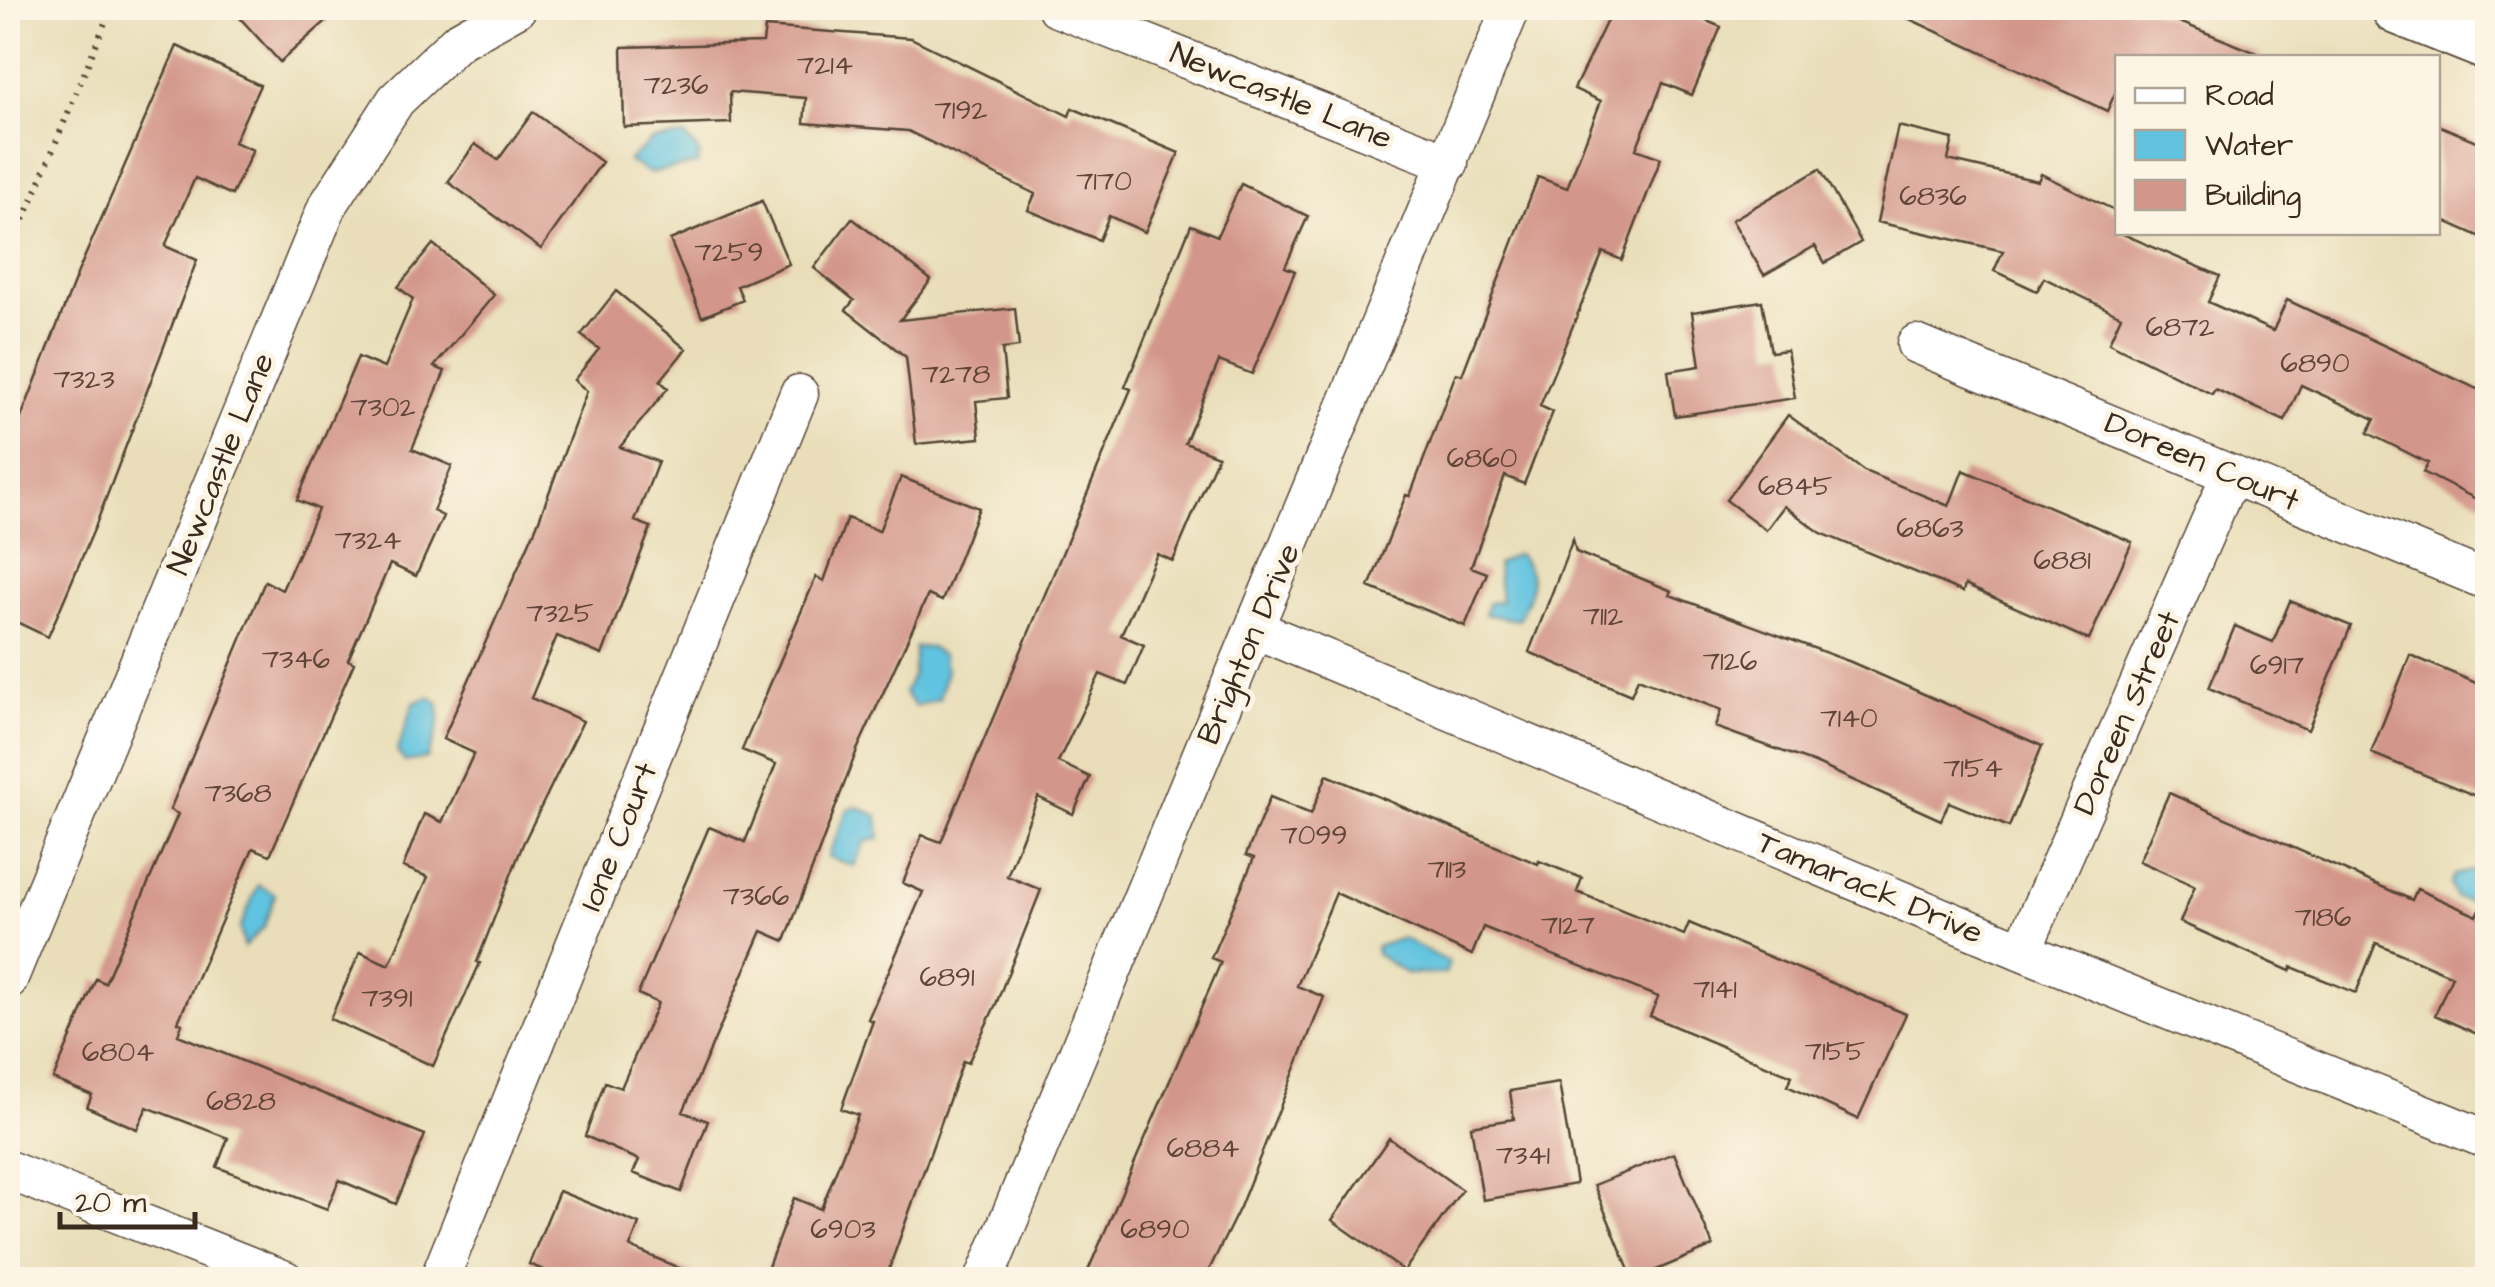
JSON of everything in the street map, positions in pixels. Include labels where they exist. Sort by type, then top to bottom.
[{"type":"street","name":"Newcastle Lane","points":[[8,980],[326,206],[396,100],[458,41],[517,8]]},
{"type":"street","name":"Newcastle Lane","points":[[1056,8],[1450,162]]},
{"type":"street","name":"Brighton Drive","points":[[984,1280],[1511,8]]},
{"type":"street","points":[[2398,8],[2488,44]]},
{"type":"street","name":"Doreen Court","points":[[1916,344],[2488,581]]},
{"type":"street","name":"Ione Court","points":[[439,1280],[799,394]]},
{"type":"street","name":"Doreen Street","points":[[2022,951],[2231,474]]},
{"type":"street","name":"Tamarack Drive","points":[[1255,629],[2022,951],[2488,1140]]},
{"type":"street","points":[[8,1170],[286,1280]]},
{"type":"path","points":[[8,258],[110,8]]},
{"type":"water","points":[[685,136],[700,154],[697,164],[649,173],[628,161],[652,140]]},
{"type":"water","points":[[1517,554],[1531,577],[1527,602],[1518,620],[1485,614],[1488,603],[1501,601],[1497,564]]},
{"type":"water","points":[[915,647],[930,647],[942,655],[946,670],[939,699],[915,706],[904,693],[913,674]]},
{"type":"water","points":[[429,697],[438,702],[439,723],[427,758],[405,762],[397,751],[414,703]]},
{"type":"water","points":[[858,807],[878,816],[880,838],[865,842],[854,866],[828,857],[848,809]]},
{"type":"water","points":[[2480,869],[2487,873],[2487,905],[2456,898],[2450,884],[2454,875]]},
{"type":"water","points":[[258,885],[275,894],[264,927],[244,947],[240,928]]},
{"type":"water","points":[[1402,938],[1449,962],[1445,974],[1407,974],[1376,954],[1376,947]]},
{"type":"building","points":[[231,8],[341,8],[280,62]]},
{"type":"building","points":[[1613,8],[1676,8],[1721,27],[1692,95],[1663,83],[1636,149],[1661,158],[1622,260],[1603,252],[1540,406],[1553,412],[1524,484],[1505,476],[1471,567],[1487,573],[1465,626],[1369,587],[1406,495],[1410,496],[1456,373],[1462,375],[1538,177],[1567,188],[1601,101],[1574,89]]},
{"type":"building","points":[[1886,8],[2145,8],[2262,55],[2115,55],[2115,94],[2107,111]]},
{"type":"building","points":[[765,27],[911,38],[1069,116],[1072,108],[1179,153],[1145,232],[1109,216],[1099,240],[1028,210],[1035,194],[908,131],[804,123],[806,98],[730,92],[731,123],[624,127],[622,47],[763,43]]},
{"type":"building","points":[[177,46],[260,85],[234,142],[253,150],[232,195],[195,178],[165,246],[197,260],[95,527],[48,637],[8,618],[8,451],[78,272]]},
{"type":"building","points":[[533,112],[602,162],[541,249],[448,182],[475,144],[498,160]]},
{"type":"building","points":[[1898,126],[1953,139],[1948,160],[2038,181],[2041,174],[2115,211],[2115,235],[2125,235],[2220,276],[2208,302],[2273,331],[2287,300],[2488,394],[2488,505],[2423,472],[2428,463],[2368,433],[2375,419],[2301,385],[2285,421],[2215,389],[2212,394],[2109,343],[2121,316],[2044,278],[2037,291],[1994,271],[2003,251],[1877,222]]},
{"type":"building","points":[[2440,126],[2488,146],[2488,240],[2440,219]]},
{"type":"building","points":[[1820,169],[1861,242],[1825,263],[1815,246],[1764,275],[1732,220]]},
{"type":"building","points":[[1241,184],[1308,216],[1285,267],[1295,271],[1252,374],[1219,361],[1185,443],[1218,456],[1173,561],[1157,554],[1121,635],[1144,645],[1127,685],[1100,674],[1058,762],[1090,777],[1073,814],[1038,797],[1007,876],[1041,890],[996,1004],[968,1063],[963,1061],[885,1280],[763,1280],[794,1198],[821,1209],[858,1115],[841,1109],[873,1021],[868,1019],[923,892],[903,883],[922,835],[941,842],[1131,389],[1125,387],[1191,225],[1217,236]]},
{"type":"building","points":[[762,201],[789,264],[737,286],[743,300],[702,317],[670,240]]},
{"type":"building","points":[[852,218],[931,280],[900,320],[1015,308],[1019,347],[1002,349],[1007,398],[976,401],[980,438],[916,444],[906,357],[846,310],[854,300],[814,268]]},
{"type":"building","points":[[433,244],[494,295],[434,367],[445,371],[412,449],[452,466],[433,511],[443,516],[416,576],[390,564],[348,660],[354,663],[270,855],[253,848],[178,1022],[182,1024],[178,1035],[425,1135],[396,1204],[339,1180],[327,1209],[217,1167],[228,1138],[147,1107],[137,1129],[87,1107],[92,1095],[53,1079],[96,979],[105,983],[178,814],[170,810],[265,581],[282,590],[318,509],[297,500],[358,357],[384,368],[413,299],[398,287]]},
{"type":"building","points":[[616,291],[686,349],[660,381],[668,388],[620,447],[658,462],[635,521],[651,527],[602,655],[557,636],[531,698],[583,721],[523,844],[477,962],[480,963],[433,1066],[330,1019],[360,952],[389,965],[428,877],[403,867],[424,814],[442,822],[474,753],[443,739],[537,525],[587,391],[574,380],[599,349],[581,335]]},
{"type":"building","points":[[1762,301],[1771,352],[1787,350],[1795,398],[1675,416],[1668,371],[1700,366],[1692,312]]},
{"type":"building","points":[[1788,415],[1864,471],[1949,506],[1963,470],[2132,542],[2089,640],[1965,585],[1963,592],[1821,533],[1784,506],[1766,530],[1726,500]]},
{"type":"building","points":[[901,477],[979,508],[942,601],[928,595],[857,750],[785,941],[762,931],[683,1112],[708,1121],[681,1192],[633,1173],[639,1160],[585,1136],[605,1082],[621,1088],[658,1003],[638,994],[709,827],[745,842],[776,764],[742,750],[816,577],[824,581],[847,518],[879,531]]},
{"type":"building","points":[[1573,539],[1576,552],[1672,591],[1670,595],[1851,662],[2042,746],[2009,827],[1949,802],[1941,820],[1815,763],[1715,727],[1721,710],[1638,678],[1631,695],[1529,652]]},
{"type":"building","points":[[2290,601],[2351,626],[2308,730],[2209,688],[2235,626],[2273,642]]},
{"type":"building","points":[[2410,655],[2488,688],[2488,801],[2371,753]]},
{"type":"building","points":[[1327,775],[1538,864],[1539,861],[1582,878],[1577,892],[1684,935],[1689,923],[1906,1014],[1858,1119],[1787,1086],[1792,1076],[1650,1016],[1658,997],[1483,927],[1472,955],[1336,893],[1297,986],[1324,997],[1240,1207],[1204,1280],[1084,1280],[1221,962],[1211,958],[1254,858],[1246,855],[1270,797],[1311,814]]},
{"type":"building","points":[[2169,793],[2412,900],[2417,889],[2477,916],[2488,892],[2488,1009],[2477,1034],[2435,1015],[2452,976],[2376,943],[2356,993],[2292,967],[2290,971],[2180,922],[2195,886],[2139,861]]},
{"type":"building","points":[[1559,1083],[1576,1184],[1483,1200],[1471,1126],[1514,1119],[1510,1091]]},
{"type":"building","points":[[1389,1138],[1462,1190],[1404,1271],[1332,1220]]},
{"type":"building","points":[[1674,1153],[1713,1246],[1633,1280],[1594,1185]]},
{"type":"building","points":[[559,1191],[639,1224],[630,1247],[707,1280],[567,1280],[529,1264]]},
{"type":"waterway","points":[[8,27],[16,8]]}]
